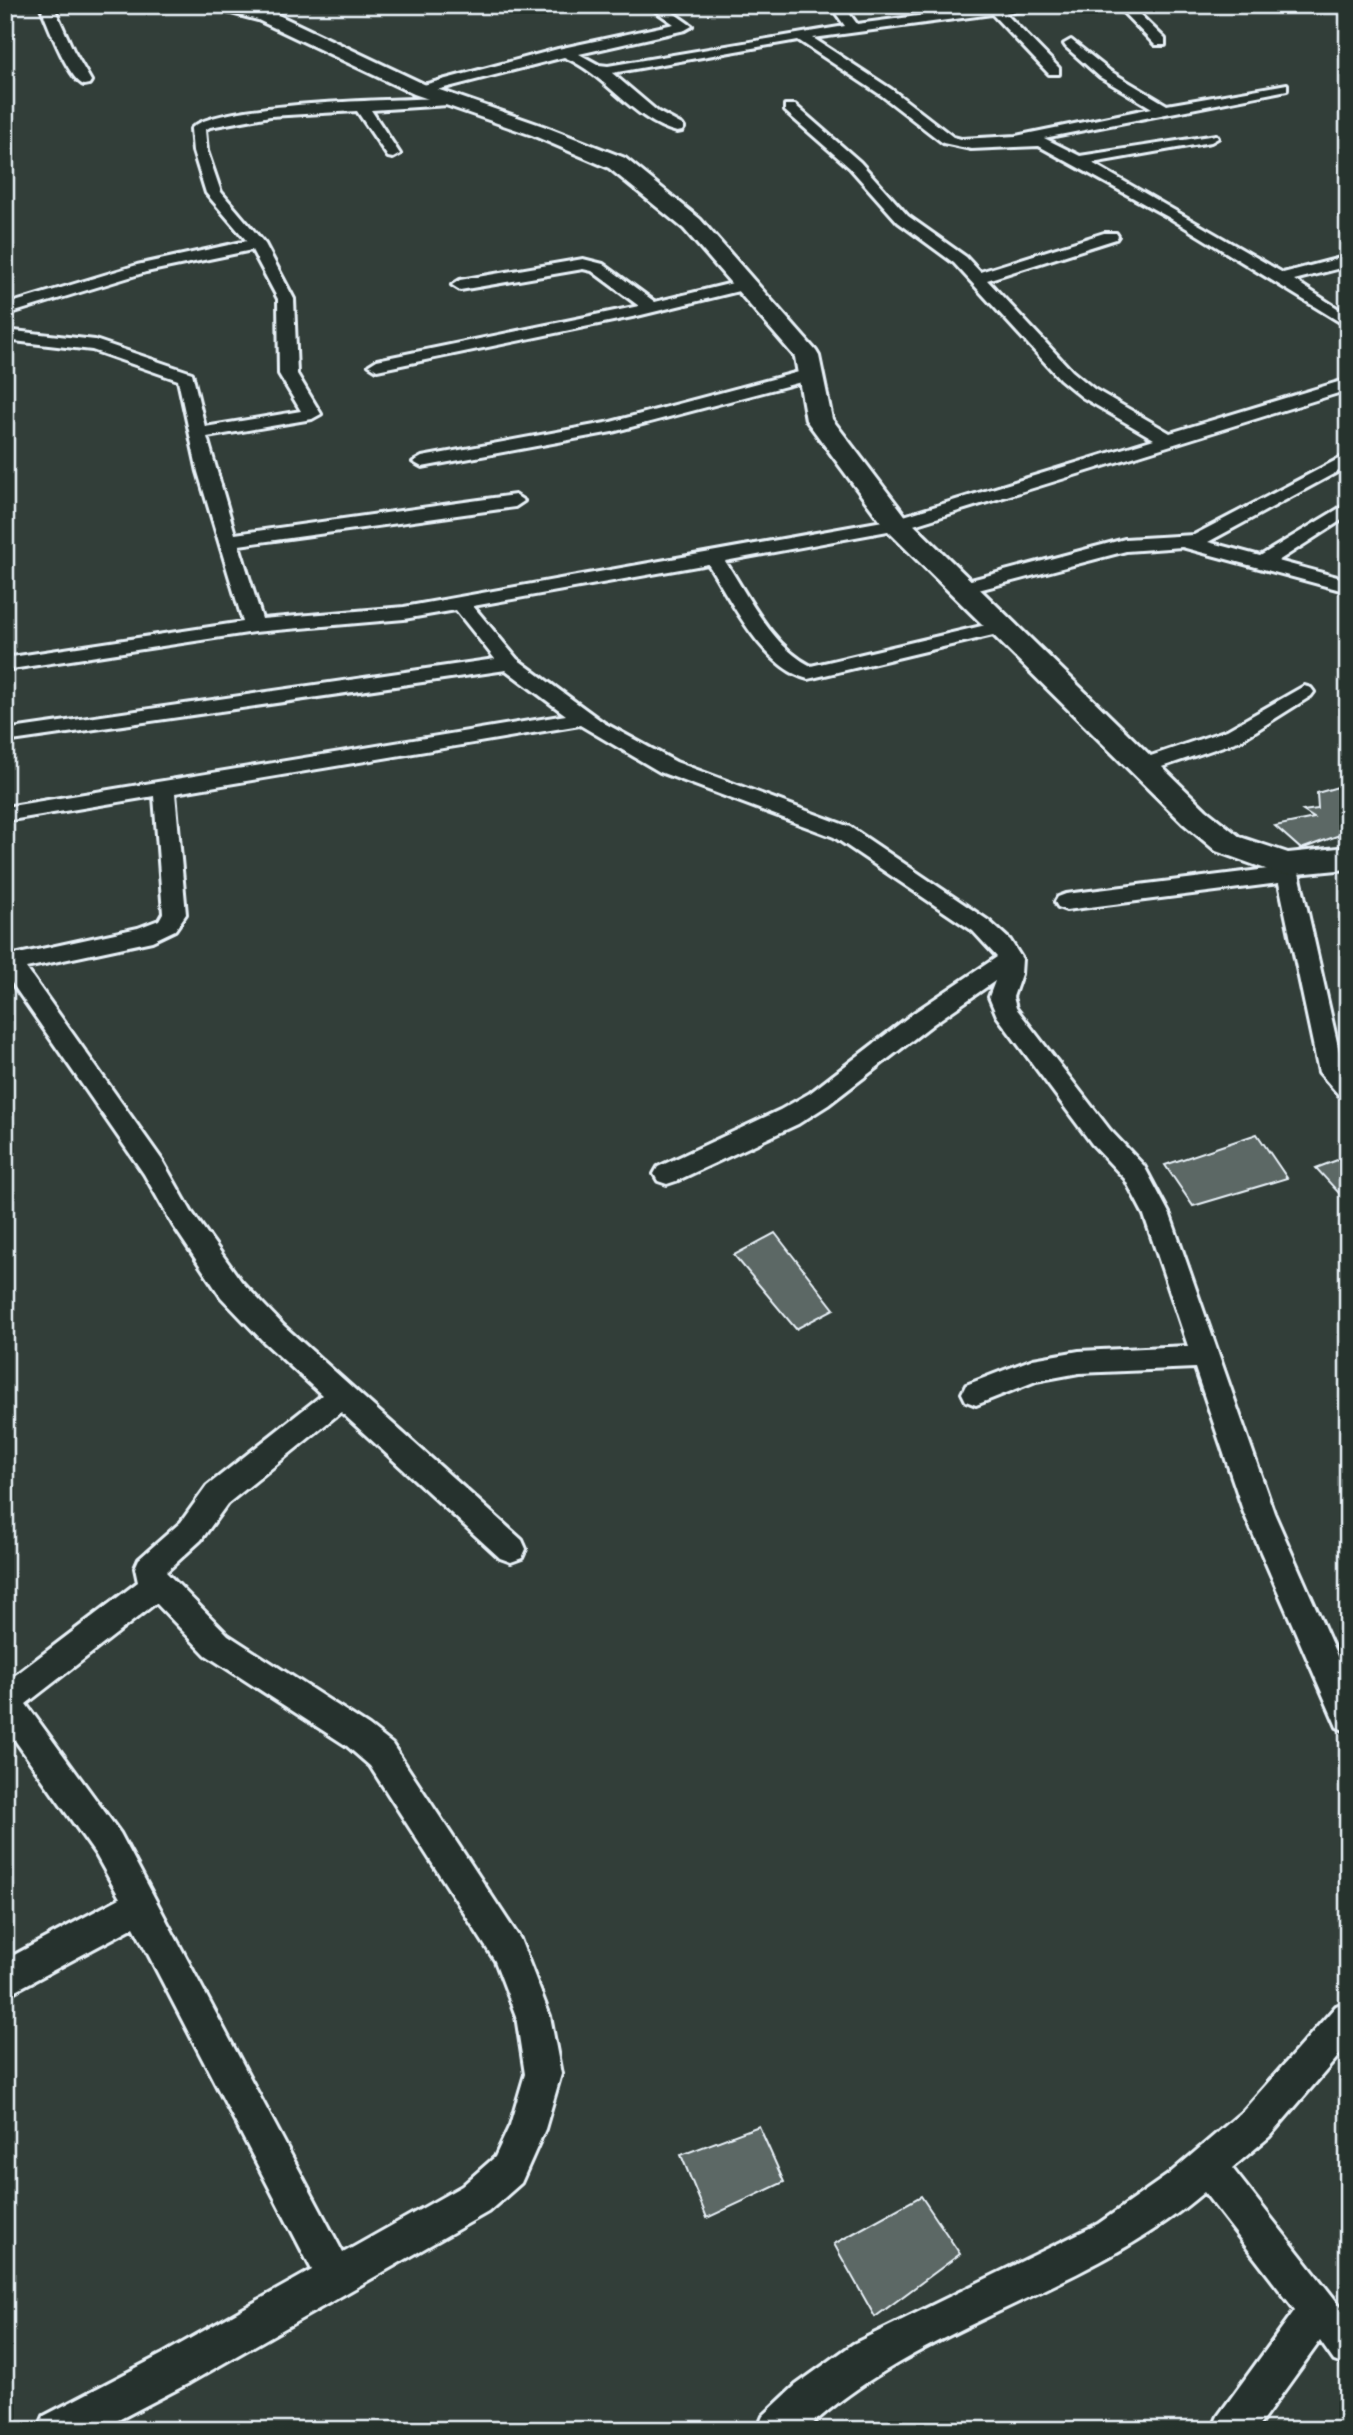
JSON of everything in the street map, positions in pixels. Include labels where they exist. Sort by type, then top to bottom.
[{"type":"street","points":[[46,5],[66,50],[85,81]]},
{"type":"street","points":[[653,5],[701,37]]},
{"type":"street","points":[[836,5],[853,28]]},
{"type":"street","points":[[930,5],[942,17]]},
{"type":"street","points":[[421,90],[567,52],[701,37],[800,36],[853,28],[894,18],[942,17],[1034,5]]},
{"type":"street","points":[[1122,5],[1160,42]]},
{"type":"street","points":[[232,7],[265,16],[449,102],[539,131],[617,163],[692,224],[807,356],[819,420],[897,524],[1195,817],[1228,844],[1287,869]]},
{"type":"street","points":[[995,10],[1054,71]]},
{"type":"street","points":[[800,36],[886,92],[948,140],[959,145],[1021,138],[1045,131],[1282,88]]},
{"type":"street","points":[[598,70],[701,37]]},
{"type":"street","points":[[1072,44],[1105,74],[1165,110]]},
{"type":"street","points":[[567,52],[598,70],[649,109],[653,115],[677,128]]},
{"type":"street","points":[[198,433],[312,414],[288,374],[286,299],[257,244],[214,193],[200,151],[198,129],[206,123],[270,112],[449,102]]},
{"type":"street","points":[[360,106],[393,154]]},
{"type":"street","points":[[790,108],[855,165],[903,219],[960,260],[1074,383],[1167,439]]},
{"type":"street","points":[[1021,138],[1043,142],[1175,215],[1348,322]]},
{"type":"street","points":[[1079,161],[1211,138]]},
{"type":"street","points":[[977,278],[1110,236]]},
{"type":"street","points":[[5,310],[143,268],[257,244]]},
{"type":"street","points":[[1281,279],[1348,261]]},
{"type":"street","points":[[460,285],[583,264],[597,268],[651,307]]},
{"type":"street","points":[[377,365],[745,285]]},
{"type":"street","points":[[5,335],[95,345],[187,377],[198,433],[254,626]]},
{"type":"street","points":[[422,462],[612,427],[810,374]]},
{"type":"street","points":[[5,664],[254,626],[404,613],[897,524],[1348,384]]},
{"type":"street","points":[[962,588],[1125,545],[1186,542],[1221,530],[1348,458]]},
{"type":"street","points":[[229,541],[515,500]]},
{"type":"street","points":[[1262,563],[1348,508]]},
{"type":"street","points":[[1186,542],[1348,586]]},
{"type":"street","points":[[715,558],[775,650],[795,669],[808,673],[1003,627]]},
{"type":"street","points":[[461,603],[486,637],[510,663],[584,718],[668,767],[842,832],[981,926],[1002,946],[1010,959],[1009,974],[1001,997],[1005,1010],[1101,1137],[1135,1172],[1157,1215],[1259,1513],[1348,1717]]},
{"type":"street","points":[[5,736],[510,663]]},
{"type":"street","points":[[1144,766],[1234,735],[1304,692]]},
{"type":"street","points":[[5,814],[584,718]]},
{"type":"street","points":[[164,788],[175,914],[167,925],[144,935],[8,965],[153,1167],[182,1218],[231,1289],[274,1334],[511,1549]]},
{"type":"street","points":[[1066,902],[1348,858]]},
{"type":"street","points":[[1287,869],[1331,1072],[1348,1089]]},
{"type":"street","points":[[667,1174],[789,1117],[819,1099],[925,1017],[1010,959]]},
{"type":"street","points":[[976,1393],[1033,1370],[1079,1362],[1204,1356]]},
{"type":"street","points":[[58,2430],[175,2369],[475,2199],[508,2170],[527,2129],[543,2074],[533,2016],[508,1951],[381,1755],[358,1736],[217,1645],[150,1576],[150,1568],[191,1531],[217,1495],[341,1396]]},
{"type":"street","points":[[158,1584],[6,1700],[108,1844],[336,2278]]},
{"type":"street","points":[[5,1979],[141,1905]]},
{"type":"street","points":[[777,2430],[810,2399],[867,2358],[1111,2237],[1181,2188],[1256,2124],[1348,2018]]},
{"type":"street","points":[[1207,2166],[1348,2347]]},
{"type":"street","points":[[1232,2430],[1319,2310]]},
{"type":"building","points":[[1348,784],[1348,832],[1301,849],[1275,826],[1314,818],[1303,811],[1318,809],[1317,793]]},
{"type":"building","points":[[1257,1134],[1287,1178],[1193,1206],[1165,1165]]},
{"type":"building","points":[[1348,1156],[1348,1203],[1316,1168]]},
{"type":"building","points":[[775,1233],[834,1309],[796,1329],[734,1255]]},
{"type":"building","points":[[759,2126],[784,2182],[707,2218],[681,2155]]},
{"type":"building","points":[[921,2196],[960,2254],[875,2317],[834,2244]]}]
